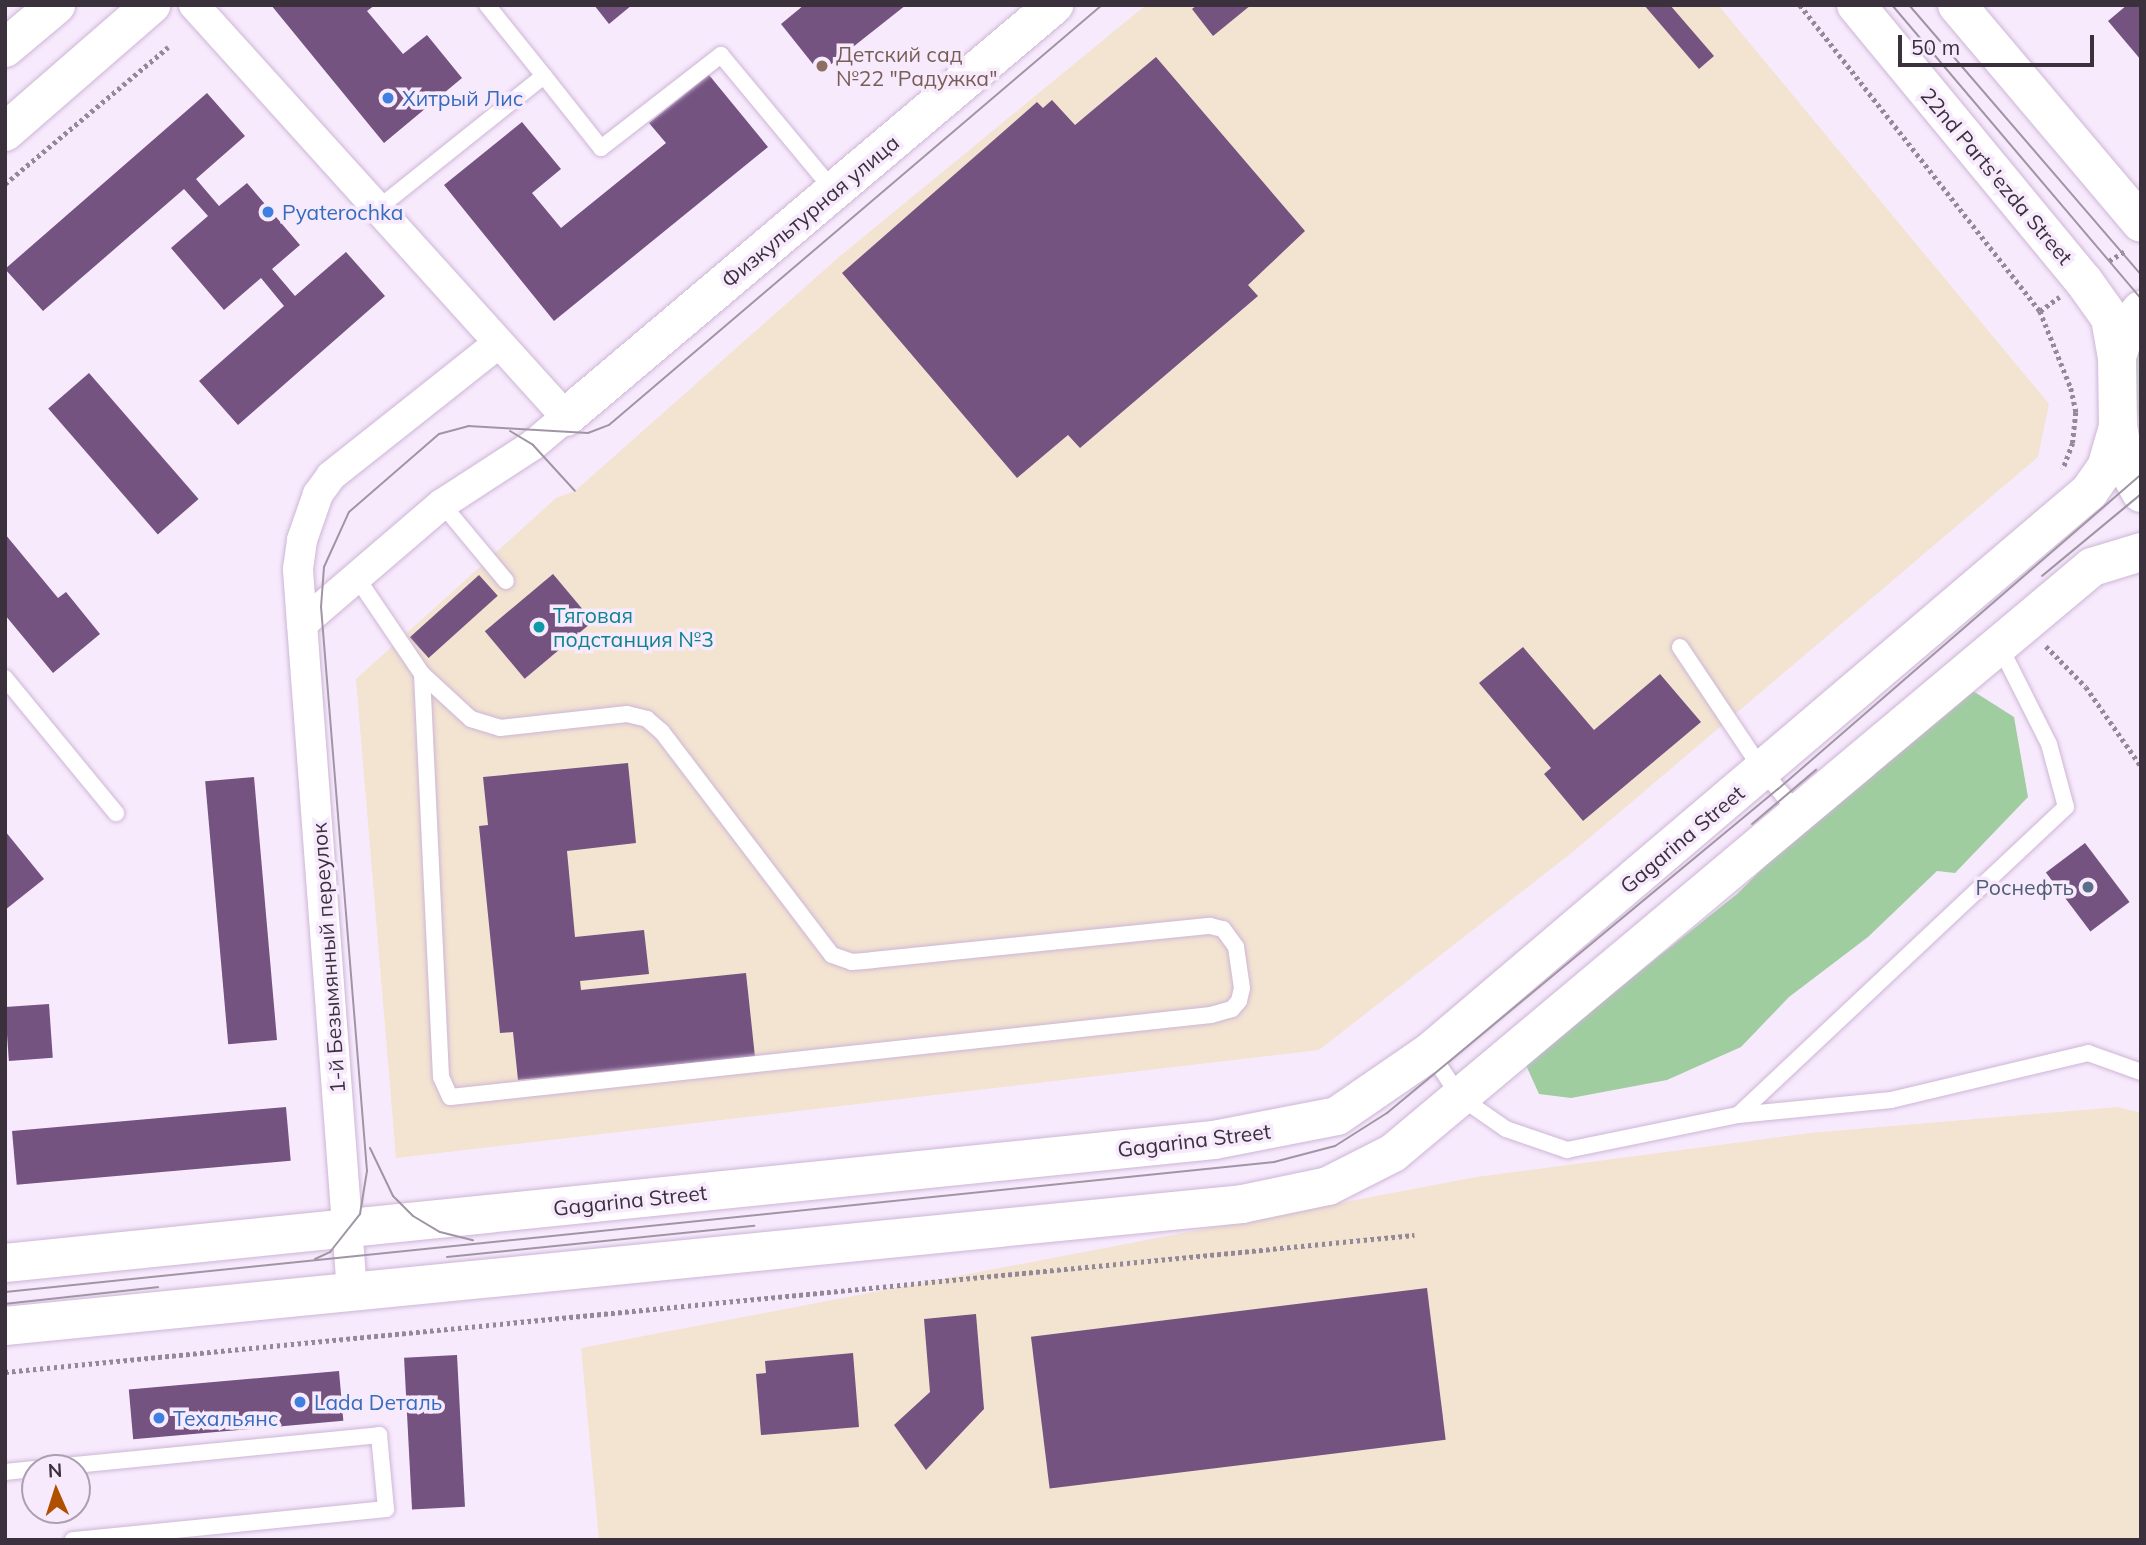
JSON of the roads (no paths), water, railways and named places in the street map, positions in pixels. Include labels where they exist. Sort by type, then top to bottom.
[{"type":"main road","points":[[5,48],[56,5]]},
{"type":"main road","points":[[5,132],[150,5]]},
{"type":"main road","name":"Физкультурная улица","points":[[566,417],[1054,5]]},
{"type":"main road","name":"22nd Parts'ezda Street","points":[[1856,5],[2083,280],[2110,318],[2117,356]]},
{"type":"main road","points":[[1957,5],[2141,223]]},
{"type":"main road","points":[[2141,310],[2126,329],[2117,356],[2118,427],[2125,464],[2141,493]]},
{"type":"main road","name":"Gagarina Street","points":[[5,1263],[1266,1132],[1336,1116],[1430,1052],[2090,492],[2106,468],[2118,427]]},
{"type":"main road","points":[[5,1326],[1242,1204],[1328,1185],[1365,1171],[1460,1097],[2000,648],[2092,568],[2141,552]]},
{"type":"street","points":[[194,5],[496,345],[566,417],[533,445],[442,504],[302,624]]},
{"type":"street","name":"1-й Безымянный переулок","points":[[352,1292],[298,569],[302,540],[318,494],[331,476],[496,345]]},
{"type":"lane","points":[[487,5],[601,148],[721,55],[834,191]]},
{"type":"lane","points":[[376,210],[544,76]]},
{"type":"lane","points":[[442,504],[506,581]]},
{"type":"lane","points":[[357,578],[422,674],[471,719],[485,726],[627,714],[647,719],[662,732],[832,955],[852,962],[1210,926],[1223,929],[1236,947],[1242,988],[1239,1001],[1232,1009],[1211,1015],[450,1097],[441,1077],[422,674]]},
{"type":"lane","points":[[1680,647],[1763,771],[1799,814]]},
{"type":"lane","points":[[1738,1115],[2066,807],[2049,744],[2000,648]]},
{"type":"lane","points":[[5,678],[116,813]]},
{"type":"lane","points":[[1430,1052],[1460,1097],[1506,1129],[1567,1150],[1738,1115],[1891,1100],[2088,1054],[2141,1072]]},
{"type":"lane","points":[[73,1540],[386,1509],[379,1435],[91,1463]]},
{"type":"tram line","points":[[315,1259],[330,1252],[360,1214],[367,1171],[321,607],[324,567],[349,512],[439,434],[468,426],[588,433],[609,425],[1102,5]]},
{"type":"tram line","points":[[1892,5],[2141,299]]},
{"type":"tram line","points":[[1909,5],[2141,275]]},
{"type":"tram line","points":[[510,431],[533,445],[575,491]]},
{"type":"tram line","points":[[5,1292],[1274,1162],[1335,1146],[1387,1113],[1778,789],[2141,475]]},
{"type":"tram line","points":[[2042,576],[2141,494]]},
{"type":"tram line","points":[[1752,824],[1816,770]]},
{"type":"tram line","points":[[370,1148],[393,1196],[413,1216],[440,1232],[473,1240]]},
{"type":"tram line","points":[[447,1257],[754,1226]]},
{"type":"tram line","points":[[5,1304],[158,1287]]},
{"type":"place","name":"Детский сад №22 \"Радужка\"","points":[[822,66]]},
{"type":"place","name":"Хитрый Лис","points":[[388,98]]},
{"type":"place","name":"Pyaterochka","points":[[268,212]]},
{"type":"place","name":"Тяговая подстанция №3","points":[[539,627]]},
{"type":"place","name":"Роснефть","points":[[2088,887]]},
{"type":"place","name":"Lada Dеталь","points":[[300,1402]]},
{"type":"place","name":"Техальянс","points":[[159,1418]]}]
